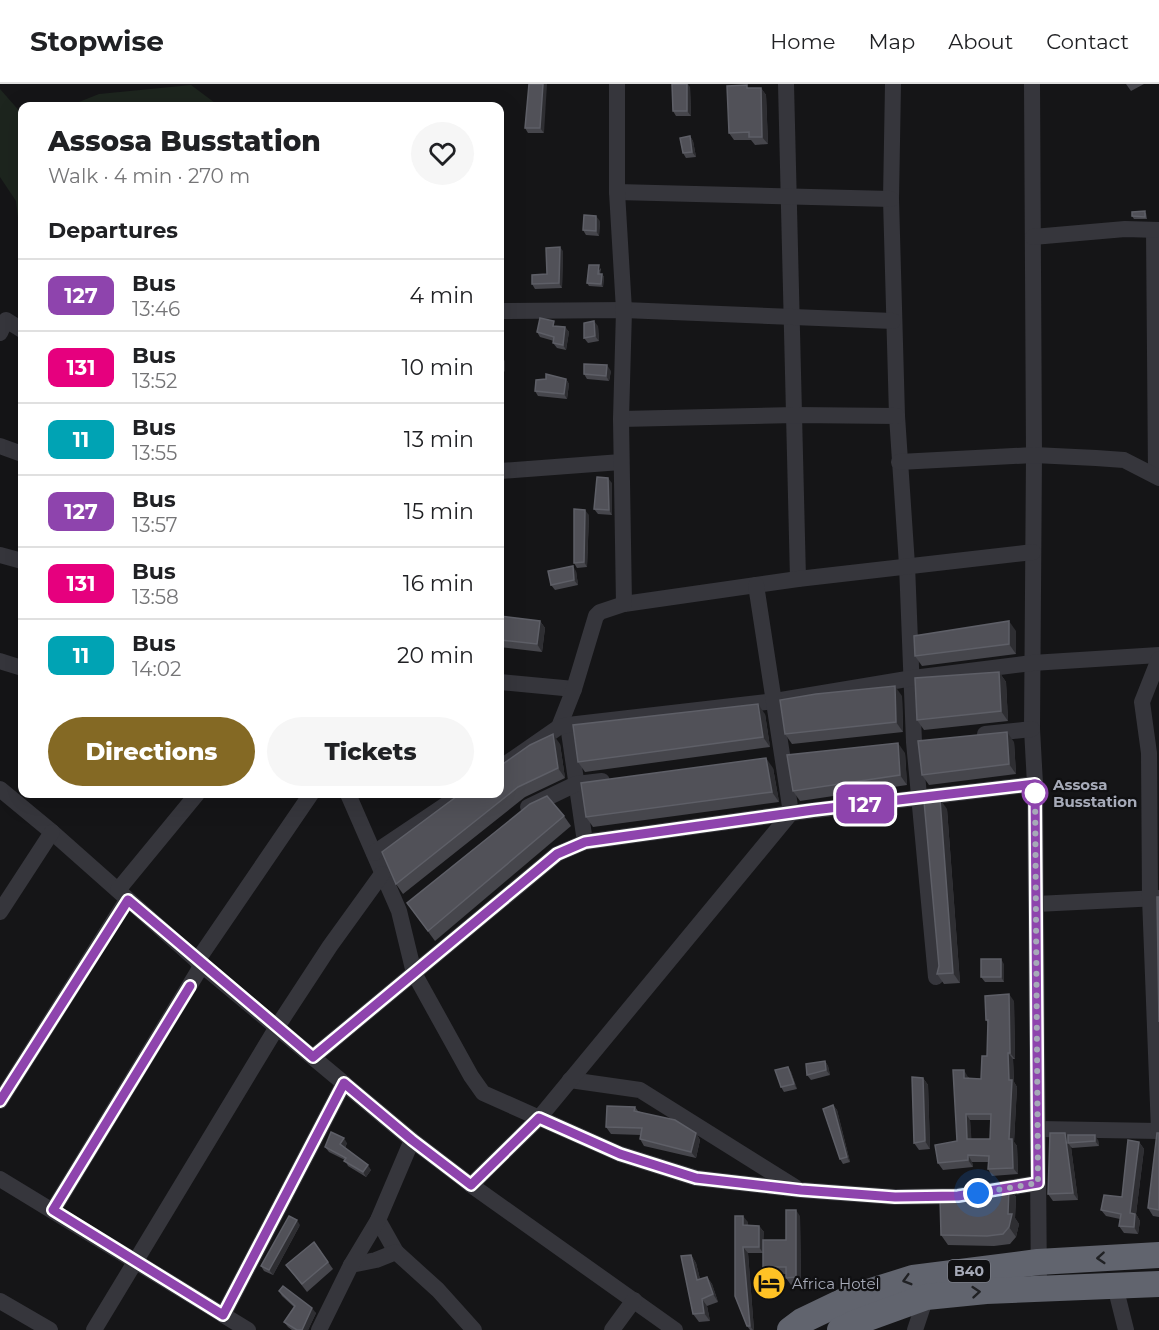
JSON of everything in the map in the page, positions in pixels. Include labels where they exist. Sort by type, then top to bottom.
[{"type":"highway","name":"B40","points":[[790,1330],[852,1297],[913,1278],[1038,1262],[1159,1255]]},
{"type":"highway","name":"B40","points":[[840,1330],[926,1297],[986,1291],[1159,1284]]},
{"type":"street","points":[[617,84],[617,192],[624,309],[621,419],[624,604]]},
{"type":"street","points":[[786,84],[798,579]]},
{"type":"street","points":[[893,84],[891,199],[899,462],[908,565],[914,742],[936,977]]},
{"type":"street","points":[[1032,84],[1034,455],[1032,729],[1035,784],[1039,1290]]},
{"type":"street","points":[[617,192],[891,199]]},
{"type":"street","points":[[899,462],[1034,455],[1124,460],[1158,476],[1156,230],[1125,229],[1033,237]]},
{"type":"street","points":[[504,311],[624,309],[893,321]]},
{"type":"street","points":[[2,323],[18,329]]},
{"type":"street","points":[[621,419],[795,415],[897,416]]},
{"type":"street","points":[[0,446],[18,453]]},
{"type":"street","points":[[504,471],[621,462]]},
{"type":"street","points":[[585,842],[564,726],[596,616],[600,612],[624,604],[798,579],[1033,552]]},
{"type":"street","points":[[0,555],[18,560]]},
{"type":"street","points":[[471,1185],[539,1118],[791,813],[756,585]]},
{"type":"street","points":[[504,765],[564,726],[775,701],[913,678],[1032,663],[1159,655]]},
{"type":"street","points":[[1039,1129],[1159,1131],[1154,898],[1154,754],[1142,702],[1159,659]]},
{"type":"street","points":[[0,661],[18,667]]},
{"type":"street","points":[[504,682],[574,689]]},
{"type":"street","points":[[973,736],[1032,729]]},
{"type":"street","points":[[514,819],[531,805],[576,784],[622,778]]},
{"type":"street","points":[[313,1057],[557,854],[585,842],[791,813],[1035,784]]},
{"type":"street","points":[[0,789],[200,963],[412,1140],[471,1185],[675,1330]]},
{"type":"street","points":[[0,1101],[123,895],[194,798]]},
{"type":"street","points":[[53,1210],[200,963],[308,798]]},
{"type":"street","points":[[350,798],[382,874],[404,908],[414,973],[471,1076],[483,1093],[620,1154],[696,1178],[801,1190],[895,1197],[958,1196],[1038,1183]]},
{"type":"street","points":[[374,853],[456,798]]},
{"type":"street","points":[[0,912],[52,832]]},
{"type":"street","points":[[94,1330],[277,1027],[330,946],[382,874]]},
{"type":"street","points":[[1036,904],[1154,898]]},
{"type":"street","points":[[570,1080],[640,1090],[801,1190]]},
{"type":"street","points":[[223,1315],[344,1083]]},
{"type":"street","points":[[319,1330],[351,1265],[378,1220],[412,1140]]},
{"type":"street","points":[[0,1179],[248,1330]]},
{"type":"street","points":[[378,1220],[396,1252],[438,1290],[474,1330]]},
{"type":"street","points":[[351,1265],[376,1260],[396,1252]]},
{"type":"street","points":[[1114,1286],[1126,1330]]},
{"type":"street","points":[[915,1330],[926,1297]]},
{"type":"street","points":[[612,1330],[634,1300]]},
{"type":"street","points":[[0,1301],[50,1330]]},
{"type":"shaded area","points":[[191,85],[214,102],[79,102],[99,94]]},
{"type":"shaded area","points":[[0,89],[18,109],[18,218],[16,201],[0,177]]},
{"type":"building","points":[[529,84],[543,84],[540,128],[525,128]]},
{"type":"building","points":[[672,84],[687,84],[687,111],[673,111]]},
{"type":"building","points":[[747,85],[747,88],[761,88],[762,137],[749,137],[749,132],[729,133],[727,86]]},
{"type":"building","points":[[690,136],[692,152],[683,153],[680,138]]},
{"type":"building","points":[[1145,211],[1145,217],[1132,216],[1132,212]]},
{"type":"building","points":[[584,215],[596,216],[596,231],[583,230]]},
{"type":"building","points":[[560,247],[559,283],[532,284],[532,275],[547,274],[546,248]]},
{"type":"building","points":[[589,265],[599,265],[598,274],[602,274],[601,284],[587,283]]},
{"type":"building","points":[[540,318],[554,321],[553,326],[565,327],[563,345],[553,343],[554,337],[537,332]]},
{"type":"building","points":[[594,321],[595,336],[584,338],[584,323]]},
{"type":"building","points":[[584,364],[607,365],[606,376],[584,374]]},
{"type":"building","points":[[546,374],[566,379],[564,394],[535,391],[536,380],[546,379]]},
{"type":"building","points":[[597,477],[608,478],[609,510],[594,509]]},
{"type":"building","points":[[574,509],[585,510],[584,562],[574,563]]},
{"type":"building","points":[[573,566],[574,580],[551,585],[548,571]]},
{"type":"building","points":[[504,616],[540,621],[537,644],[504,640]]},
{"type":"building","points":[[1009,621],[1009,644],[915,656],[914,636]]},
{"type":"building","points":[[999,672],[1001,711],[917,720],[915,678]]},
{"type":"building","points":[[895,686],[896,722],[785,734],[780,700]]},
{"type":"building","points":[[758,704],[763,737],[578,762],[573,725]]},
{"type":"building","points":[[1007,732],[1009,764],[922,775],[918,741]]},
{"type":"building","points":[[553,734],[558,768],[518,787],[396,884],[382,852],[455,798],[504,798],[504,763],[530,745]]},
{"type":"building","points":[[898,743],[900,775],[793,791],[787,755]]},
{"type":"building","points":[[766,758],[772,792],[586,817],[581,783]]},
{"type":"building","points":[[547,796],[564,816],[428,931],[407,903],[530,804]]},
{"type":"building","points":[[940,799],[953,973],[937,974],[939,966],[924,801]]},
{"type":"building","points":[[1157,897],[1159,897],[1159,1022]]},
{"type":"building","points":[[981,959],[1001,959],[1001,977],[981,977]]},
{"type":"building","points":[[1009,994],[1010,1053],[1008,1053],[1009,1080],[1012,1080],[1009,1139],[1012,1139],[1013,1168],[988,1169],[989,1156],[968,1155],[968,1160],[938,1163],[935,1145],[957,1141],[953,1070],[964,1070],[964,1078],[981,1079],[982,1056],[987,1056],[988,1020],[986,1020],[985,996]],"holes":[[[966,1114],[991,1114],[990,1139],[967,1139]]]},
{"type":"building","points":[[825,1061],[826,1070],[807,1075],[806,1064]]},
{"type":"building","points":[[788,1067],[794,1084],[781,1087],[775,1070]]},
{"type":"building","points":[[912,1077],[923,1078],[925,1141],[914,1143]]},
{"type":"building","points":[[833,1105],[847,1157],[840,1159],[823,1109]]},
{"type":"building","points":[[607,1106],[635,1107],[634,1111],[675,1120],[696,1133],[691,1152],[640,1139],[642,1128],[606,1127]]},
{"type":"building","points":[[331,1132],[344,1138],[340,1144],[368,1165],[363,1172],[344,1161],[346,1158],[325,1147]]},
{"type":"building","points":[[1050,1133],[1065,1133],[1073,1193],[1048,1194]]},
{"type":"building","points":[[1157,1133],[1159,1133],[1159,1210],[1148,1208]]},
{"type":"building","points":[[1068,1135],[1095,1135],[1095,1141],[1068,1143]]},
{"type":"building","points":[[1128,1140],[1139,1142],[1130,1213],[1135,1214],[1134,1227],[1119,1226],[1121,1214],[1101,1210],[1104,1195],[1122,1197]]},
{"type":"building","points":[[1009,1187],[1008,1214],[1012,1214],[1009,1227],[1003,1234],[941,1235],[940,1198]]},
{"type":"building","points":[[786,1210],[796,1210],[796,1277],[786,1278],[786,1267],[763,1267],[763,1240],[786,1240]]},
{"type":"building","points":[[289,1216],[297,1220],[269,1270],[261,1266]]},
{"type":"building","points":[[735,1216],[743,1216],[743,1225],[759,1226],[759,1247],[743,1247],[750,1326],[747,1326],[735,1296]]},
{"type":"building","points":[[314,1242],[328,1262],[302,1284],[286,1265]]},
{"type":"building","points":[[691,1255],[697,1280],[707,1277],[713,1294],[702,1299],[704,1313],[693,1314],[681,1256]]},
{"type":"building","points":[[283,1286],[312,1308],[302,1330],[297,1330],[284,1322],[295,1306],[279,1291]]},
{"type":"bus line","name":"127","points":[[0,1101],[128,900],[313,1057],[557,854],[585,842],[813,810],[1035,784],[1038,1183],[958,1196],[895,1197],[801,1190],[696,1178],[620,1154],[539,1118],[471,1185],[412,1140],[344,1083],[223,1315],[53,1210],[190,986]]},
{"type":"place","name":"Assosa Busstation","points":[[1035,793]]},
{"type":"place","name":"Africa Hotel","points":[[769,1283]]},
{"type":"route","points":[[978,1193],[1038,1183],[1035,784],[1035,793]]}]
